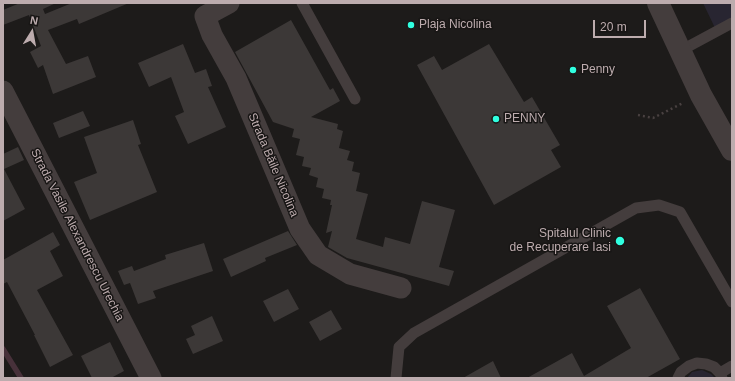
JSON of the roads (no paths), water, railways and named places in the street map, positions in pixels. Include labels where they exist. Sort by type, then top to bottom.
[{"type":"street","name":"Strada Băile Nicolina","points":[[229,3],[205,16],[212,35],[236,78],[300,229],[318,255],[324,259],[350,274],[401,288]]},
{"type":"street","points":[[658,3],[701,94],[730,139]]},
{"type":"street","name":"Strada Vasile Alexandrescu Urechia","points":[[3,91],[151,378]]},
{"type":"lane","points":[[302,3],[355,99]]},
{"type":"lane","points":[[680,51],[732,23]]},
{"type":"lane","points":[[396,378],[399,347],[414,333],[636,208],[659,205],[680,212],[732,302]]},
{"type":"lane","points":[[678,378],[681,372],[689,366],[697,363],[714,367],[721,376],[732,366]]},
{"type":"waterway","points":[[3,349],[21,378]]},
{"type":"place","name":"Plaja Nicolina","points":[[411,25]]},
{"type":"place","name":"Penny","points":[[573,70]]},
{"type":"place","name":"PENNY","points":[[496,119]]},
{"type":"place","name":"Spitalul Clinic de Recuperare Iasi","points":[[620,241]]}]
